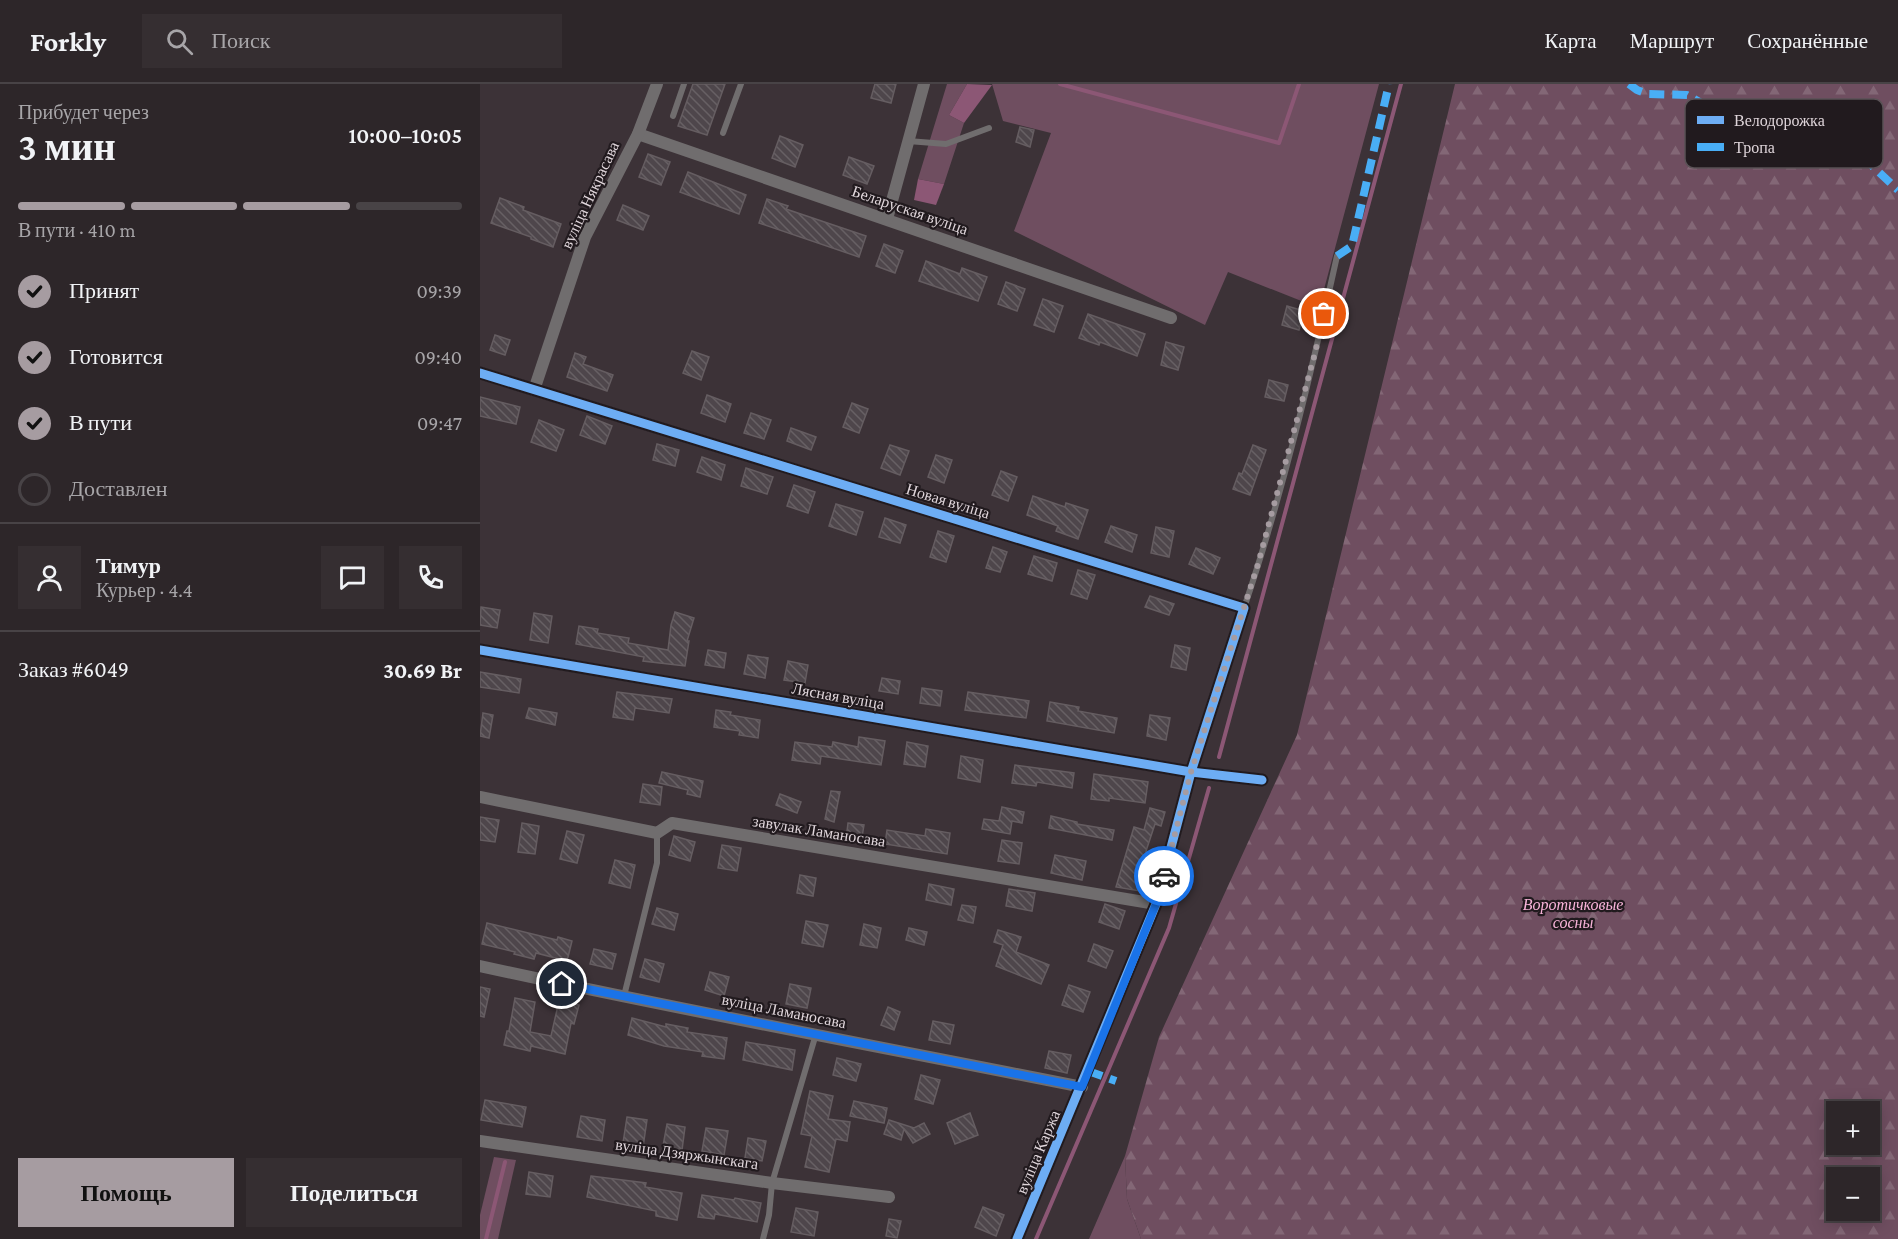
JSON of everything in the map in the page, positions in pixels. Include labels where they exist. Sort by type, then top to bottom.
[{"type":"street","name":"вуліца Някрасава","points":[[534,390],[585,237],[638,134],[657,84]]},
{"type":"street","points":[[887,219],[924,84]]},
{"type":"street","name":"Беларуская вуліца","points":[[638,134],[1171,318]]},
{"type":"street","name":"Новая вуліца","points":[[480,373],[1244,608]]},
{"type":"street","points":[[1191,772],[1244,608]]},
{"type":"street","name":"Лясная вуліца","points":[[480,650],[1191,772],[1262,780]]},
{"type":"street","name":"вуліца Каржа","points":[[1017,1239],[1156,904],[1191,772]]},
{"type":"street","name":"завулак Ламаносава","points":[[480,797],[657,833],[672,823],[1156,904]]},
{"type":"street","name":"вуліца Ламаносава","points":[[480,966],[624,998],[1082,1087]]},
{"type":"street","name":"вуліца Дзяржынскага","points":[[480,1141],[772,1183],[889,1197]]},
{"type":"lane","points":[[673,116],[684,84]]},
{"type":"lane","points":[[723,133],[741,84]]},
{"type":"lane","points":[[908,141],[946,144],[989,128]]},
{"type":"lane","points":[[1244,608],[1315,353],[1336,256]]},
{"type":"lane","points":[[624,998],[657,863],[657,833]]},
{"type":"lane","points":[[762,1239],[769,1215],[772,1183],[816,1034]]},
{"type":"green space","points":[[947,84],[967,84],[949,115],[964,123],[944,184],[918,179]]},
{"type":"green space","points":[[992,84],[1379,84],[1319,308],[1228,272],[1205,325],[1014,231],[1051,133],[1003,121]]},
{"type":"green space","name":"Воротичковые сосны","points":[[1455,84],[1898,84],[1898,1239],[1141,1239],[1127,1199],[1125,1156],[1159,1037],[1297,735]]},
{"type":"green space","points":[[1125,1156],[1127,1199],[1141,1239],[1089,1239]]},
{"type":"green space","points":[[494,1157],[516,1160],[498,1239],[480,1239],[480,1215]]},
{"type":"shaded area","points":[[967,84],[992,85],[964,123],[949,115]]},
{"type":"shaded area","points":[[918,179],[944,184],[936,205],[914,200]]},
{"type":"building","points":[[693,84],[725,84],[707,135],[678,126]]},
{"type":"building","points":[[875,84],[896,84],[891,103],[871,98]]},
{"type":"building","points":[[1020,127],[1034,130],[1030,147],[1016,142]]},
{"type":"building","points":[[780,136],[803,145],[795,167],[772,158]]},
{"type":"building","points":[[648,154],[670,162],[661,185],[639,177]]},
{"type":"building","points":[[849,157],[874,166],[867,184],[843,175]]},
{"type":"building","points":[[688,172],[746,195],[739,214],[680,192]]},
{"type":"building","points":[[500,198],[524,207],[523,210],[561,224],[553,247],[491,223]]},
{"type":"building","points":[[767,199],[788,206],[786,209],[866,236],[859,257],[759,223]]},
{"type":"building","points":[[623,205],[649,216],[643,230],[617,220]]},
{"type":"building","points":[[884,244],[903,251],[895,273],[876,266]]},
{"type":"building","points":[[926,261],[960,274],[962,268],[987,277],[978,301],[919,281]]},
{"type":"building","points":[[1006,282],[1025,289],[1017,311],[998,304]]},
{"type":"building","points":[[1043,299],[1063,306],[1054,332],[1034,325]]},
{"type":"building","points":[[1287,306],[1304,311],[1299,330],[1282,325]]},
{"type":"building","points":[[1088,314],[1145,334],[1137,356],[1100,342],[1099,345],[1079,338]]},
{"type":"building","points":[[495,335],[510,340],[505,355],[490,350]]},
{"type":"building","points":[[1166,342],[1184,347],[1178,370],[1161,365]]},
{"type":"building","points":[[692,351],[709,357],[701,380],[683,373]]},
{"type":"building","points":[[575,353],[586,357],[583,364],[613,375],[607,391],[567,377]]},
{"type":"building","points":[[1269,380],[1288,385],[1284,401],[1265,397]]},
{"type":"building","points":[[707,395],[731,404],[725,422],[701,413]]},
{"type":"building","points":[[480,397],[520,407],[516,424],[480,416]]},
{"type":"building","points":[[852,403],[868,409],[859,433],[843,427]]},
{"type":"building","points":[[751,413],[771,420],[764,439],[744,433]]},
{"type":"building","points":[[587,416],[612,426],[605,444],[580,435]]},
{"type":"building","points":[[539,420],[564,430],[556,451],[531,442]]},
{"type":"building","points":[[791,428],[816,437],[811,450],[787,441]]},
{"type":"building","points":[[657,444],[679,450],[675,466],[653,460]]},
{"type":"building","points":[[890,445],[909,451],[900,475],[881,468]]},
{"type":"building","points":[[1253,445],[1266,450],[1250,495],[1233,489],[1239,473],[1242,474]]},
{"type":"building","points":[[936,455],[952,460],[944,483],[928,477]]},
{"type":"building","points":[[702,457],[725,465],[721,480],[697,472]]},
{"type":"building","points":[[746,468],[773,477],[767,494],[741,486]]},
{"type":"building","points":[[1001,471],[1017,477],[1008,501],[992,495]]},
{"type":"building","points":[[794,485],[815,492],[808,513],[787,506]]},
{"type":"building","points":[[1033,496],[1065,507],[1066,503],[1088,510],[1078,539],[1056,531],[1058,526],[1027,515]]},
{"type":"building","points":[[836,504],[863,512],[856,535],[829,526]]},
{"type":"building","points":[[885,518],[906,525],[900,543],[879,537]]},
{"type":"building","points":[[1111,526],[1137,535],[1132,552],[1105,542]]},
{"type":"building","points":[[1156,527],[1174,531],[1169,557],[1151,553]]},
{"type":"building","points":[[938,531],[954,536],[946,562],[930,557]]},
{"type":"building","points":[[993,547],[1007,552],[1000,572],[986,568]]},
{"type":"building","points":[[1196,548],[1220,558],[1213,574],[1189,564]]},
{"type":"building","points":[[1034,556],[1057,563],[1052,581],[1028,574]]},
{"type":"building","points":[[1078,570],[1095,575],[1087,599],[1071,594]]},
{"type":"building","points":[[1150,596],[1174,604],[1169,615],[1145,607]]},
{"type":"building","points":[[481,607],[500,610],[497,628],[480,625]]},
{"type":"building","points":[[675,612],[694,618],[687,641],[689,641],[685,666],[643,661],[644,657],[576,644],[579,626],[598,629],[597,633],[629,638],[628,643],[668,650]]},
{"type":"building","points":[[534,613],[552,616],[548,643],[530,640]]},
{"type":"building","points":[[1175,645],[1190,648],[1186,670],[1171,667]]},
{"type":"building","points":[[708,650],[726,653],[724,668],[705,665]]},
{"type":"building","points":[[748,655],[768,658],[765,678],[744,674]]},
{"type":"building","points":[[788,661],[808,665],[805,683],[784,680]]},
{"type":"building","points":[[480,672],[521,679],[519,693],[480,687]]},
{"type":"building","points":[[882,678],[900,681],[898,694],[879,691]]},
{"type":"building","points":[[922,688],[942,691],[940,706],[920,703]]},
{"type":"building","points":[[617,692],[672,699],[669,713],[635,708],[633,720],[613,717]]},
{"type":"building","points":[[968,692],[1029,701],[1026,718],[965,710]]},
{"type":"building","points":[[1050,702],[1079,707],[1078,711],[1117,718],[1114,733],[1047,721]]},
{"type":"building","points":[[529,708],[557,713],[555,725],[526,718]]},
{"type":"building","points":[[716,710],[760,720],[758,738],[739,735],[740,731],[714,727]]},
{"type":"building","points":[[483,713],[493,715],[489,738],[480,736]]},
{"type":"building","points":[[1150,715],[1170,718],[1166,740],[1147,736]]},
{"type":"building","points":[[859,737],[885,741],[881,765],[821,756],[820,764],[792,760],[795,742],[832,747],[833,742],[858,747]]},
{"type":"building","points":[[907,742],[928,746],[925,767],[904,764]]},
{"type":"building","points":[[961,756],[983,760],[980,782],[958,778]]},
{"type":"building","points":[[1015,765],[1074,773],[1072,788],[1037,782],[1036,786],[1012,783]]},
{"type":"building","points":[[662,772],[703,781],[700,797],[687,794],[688,790],[659,783]]},
{"type":"building","points":[[1094,774],[1148,782],[1145,803],[1109,798],[1109,801],[1091,799]]},
{"type":"building","points":[[643,784],[662,787],[660,805],[640,802]]},
{"type":"building","points":[[831,791],[840,792],[834,822],[825,819]]},
{"type":"building","points":[[780,794],[801,802],[797,813],[776,805]]},
{"type":"building","points":[[1002,807],[1024,812],[1022,823],[1012,821],[1010,834],[982,829],[984,819],[999,821]]},
{"type":"building","points":[[1150,808],[1165,812],[1161,826],[1155,824],[1147,848],[1141,870],[1144,870],[1140,891],[1116,887],[1134,827],[1144,830]]},
{"type":"building","points":[[1051,816],[1077,822],[1077,824],[1114,830],[1112,840],[1049,828]]},
{"type":"building","points":[[480,817],[499,820],[495,842],[480,840]]},
{"type":"building","points":[[522,823],[539,826],[535,854],[518,852]]},
{"type":"building","points":[[848,823],[864,825],[861,843],[846,840]]},
{"type":"building","points":[[926,829],[950,833],[947,854],[885,844],[887,830],[925,836]]},
{"type":"building","points":[[567,831],[584,835],[577,863],[560,859]]},
{"type":"building","points":[[674,836],[695,842],[690,861],[669,855]]},
{"type":"building","points":[[1002,840],[1022,843],[1019,864],[998,861]]},
{"type":"building","points":[[722,845],[741,848],[737,871],[718,868]]},
{"type":"building","points":[[1055,855],[1086,861],[1082,880],[1051,873]]},
{"type":"building","points":[[615,860],[635,865],[630,888],[609,883]]},
{"type":"building","points":[[800,875],[816,878],[813,896],[797,893]]},
{"type":"building","points":[[929,884],[954,889],[951,905],[926,900]]},
{"type":"building","points":[[1009,889],[1035,893],[1032,911],[1006,906]]},
{"type":"building","points":[[1105,904],[1125,911],[1119,929],[1099,922]]},
{"type":"building","points":[[962,905],[976,907],[973,923],[958,920]]},
{"type":"building","points":[[657,908],[678,914],[674,930],[652,924]]},
{"type":"building","points":[[806,921],[828,925],[823,947],[802,943]]},
{"type":"building","points":[[487,923],[557,940],[558,937],[572,941],[567,961],[536,953],[534,959],[482,944]]},
{"type":"building","points":[[864,924],[881,928],[877,948],[860,945]]},
{"type":"building","points":[[909,928],[927,932],[924,945],[906,940]]},
{"type":"building","points":[[998,930],[1021,937],[1016,952],[1049,965],[1041,984],[996,966],[1003,945],[994,942]]},
{"type":"building","points":[[1094,944],[1113,951],[1106,968],[1088,961]]},
{"type":"building","points":[[594,949],[616,954],[612,969],[590,964]]},
{"type":"building","points":[[645,959],[664,964],[659,982],[640,977]]},
{"type":"building","points":[[710,972],[729,977],[724,996],[705,990]]},
{"type":"building","points":[[790,984],[811,988],[807,1008],[786,1004]]},
{"type":"building","points":[[1069,985],[1090,992],[1083,1012],[1062,1005]]},
{"type":"building","points":[[480,987],[490,989],[484,1017],[480,1016]]},
{"type":"building","points":[[515,998],[535,1002],[530,1032],[551,1036],[559,1001],[579,1005],[574,1024],[571,1023],[565,1054],[531,1046],[530,1051],[504,1045]]},
{"type":"building","points":[[888,1007],[900,1012],[894,1030],[881,1025]]},
{"type":"building","points":[[632,1018],[666,1027],[666,1024],[688,1028],[687,1032],[727,1038],[724,1059],[702,1056],[703,1052],[664,1046],[628,1035]]},
{"type":"building","points":[[933,1021],[954,1025],[950,1044],[929,1040]]},
{"type":"building","points":[[746,1042],[795,1050],[792,1070],[743,1060]]},
{"type":"building","points":[[1049,1051],[1071,1055],[1067,1073],[1045,1068]]},
{"type":"building","points":[[837,1058],[861,1064],[856,1081],[833,1075]]},
{"type":"building","points":[[921,1075],[940,1080],[933,1104],[915,1099]]},
{"type":"building","points":[[810,1091],[833,1096],[828,1119],[850,1122],[847,1141],[836,1139],[829,1172],[805,1167],[812,1136],[801,1134]]},
{"type":"building","points":[[485,1100],[526,1107],[522,1127],[481,1120]]},
{"type":"building","points":[[854,1101],[887,1108],[884,1123],[850,1116]]},
{"type":"building","points":[[970,1113],[978,1135],[955,1144],[947,1123]]},
{"type":"building","points":[[581,1116],[605,1120],[602,1141],[577,1137]]},
{"type":"building","points":[[627,1117],[647,1120],[643,1147],[623,1143]]},
{"type":"building","points":[[889,1120],[914,1128],[924,1123],[930,1134],[913,1143],[904,1129],[901,1140],[884,1134]]},
{"type":"building","points":[[667,1124],[685,1127],[682,1150],[663,1146]]},
{"type":"building","points":[[706,1128],[728,1131],[724,1155],[702,1151]]},
{"type":"building","points":[[748,1138],[766,1141],[762,1161],[745,1158]]},
{"type":"building","points":[[529,1172],[553,1176],[550,1197],[526,1194]]},
{"type":"building","points":[[591,1176],[646,1183],[645,1187],[682,1193],[677,1220],[656,1216],[656,1211],[587,1197]]},
{"type":"building","points":[[702,1195],[761,1203],[757,1222],[715,1214],[714,1219],[698,1217]]},
{"type":"building","points":[[983,1207],[1004,1215],[996,1236],[975,1227]]},
{"type":"building","points":[[796,1208],[818,1212],[814,1236],[791,1232]]},
{"type":"building","points":[[889,1219],[901,1221],[897,1238],[886,1236]]},
{"type":"waterway","points":[[1060,84],[1279,143],[1299,84]]},
{"type":"waterway","points":[[1219,757],[1401,84]]},
{"type":"waterway","points":[[1036,1239],[1169,928],[1209,788]]},
{"type":"waterway","points":[[486,1239],[505,1162]]},
{"type":"marked path","points":[[1337,256],[1352,246],[1389,84]]},
{"type":"marked path","points":[[1629,84],[1648,94],[1687,95],[1694,99]]},
{"type":"marked path","points":[[1875,168],[1898,190]]},
{"type":"marked path","points":[[1088,1071],[1116,1081]]},
{"type":"cycle path","points":[[480,373],[1244,608],[1191,772],[1156,904],[1017,1239]]},
{"type":"cycle path","points":[[480,650],[1191,772],[1262,780]]},
{"type":"way so far","points":[[1164,876],[1191,772],[1258,564],[1324,314]]},
{"type":"route","points":[[562,984],[1082,1087],[1156,904],[1164,876]]}]
